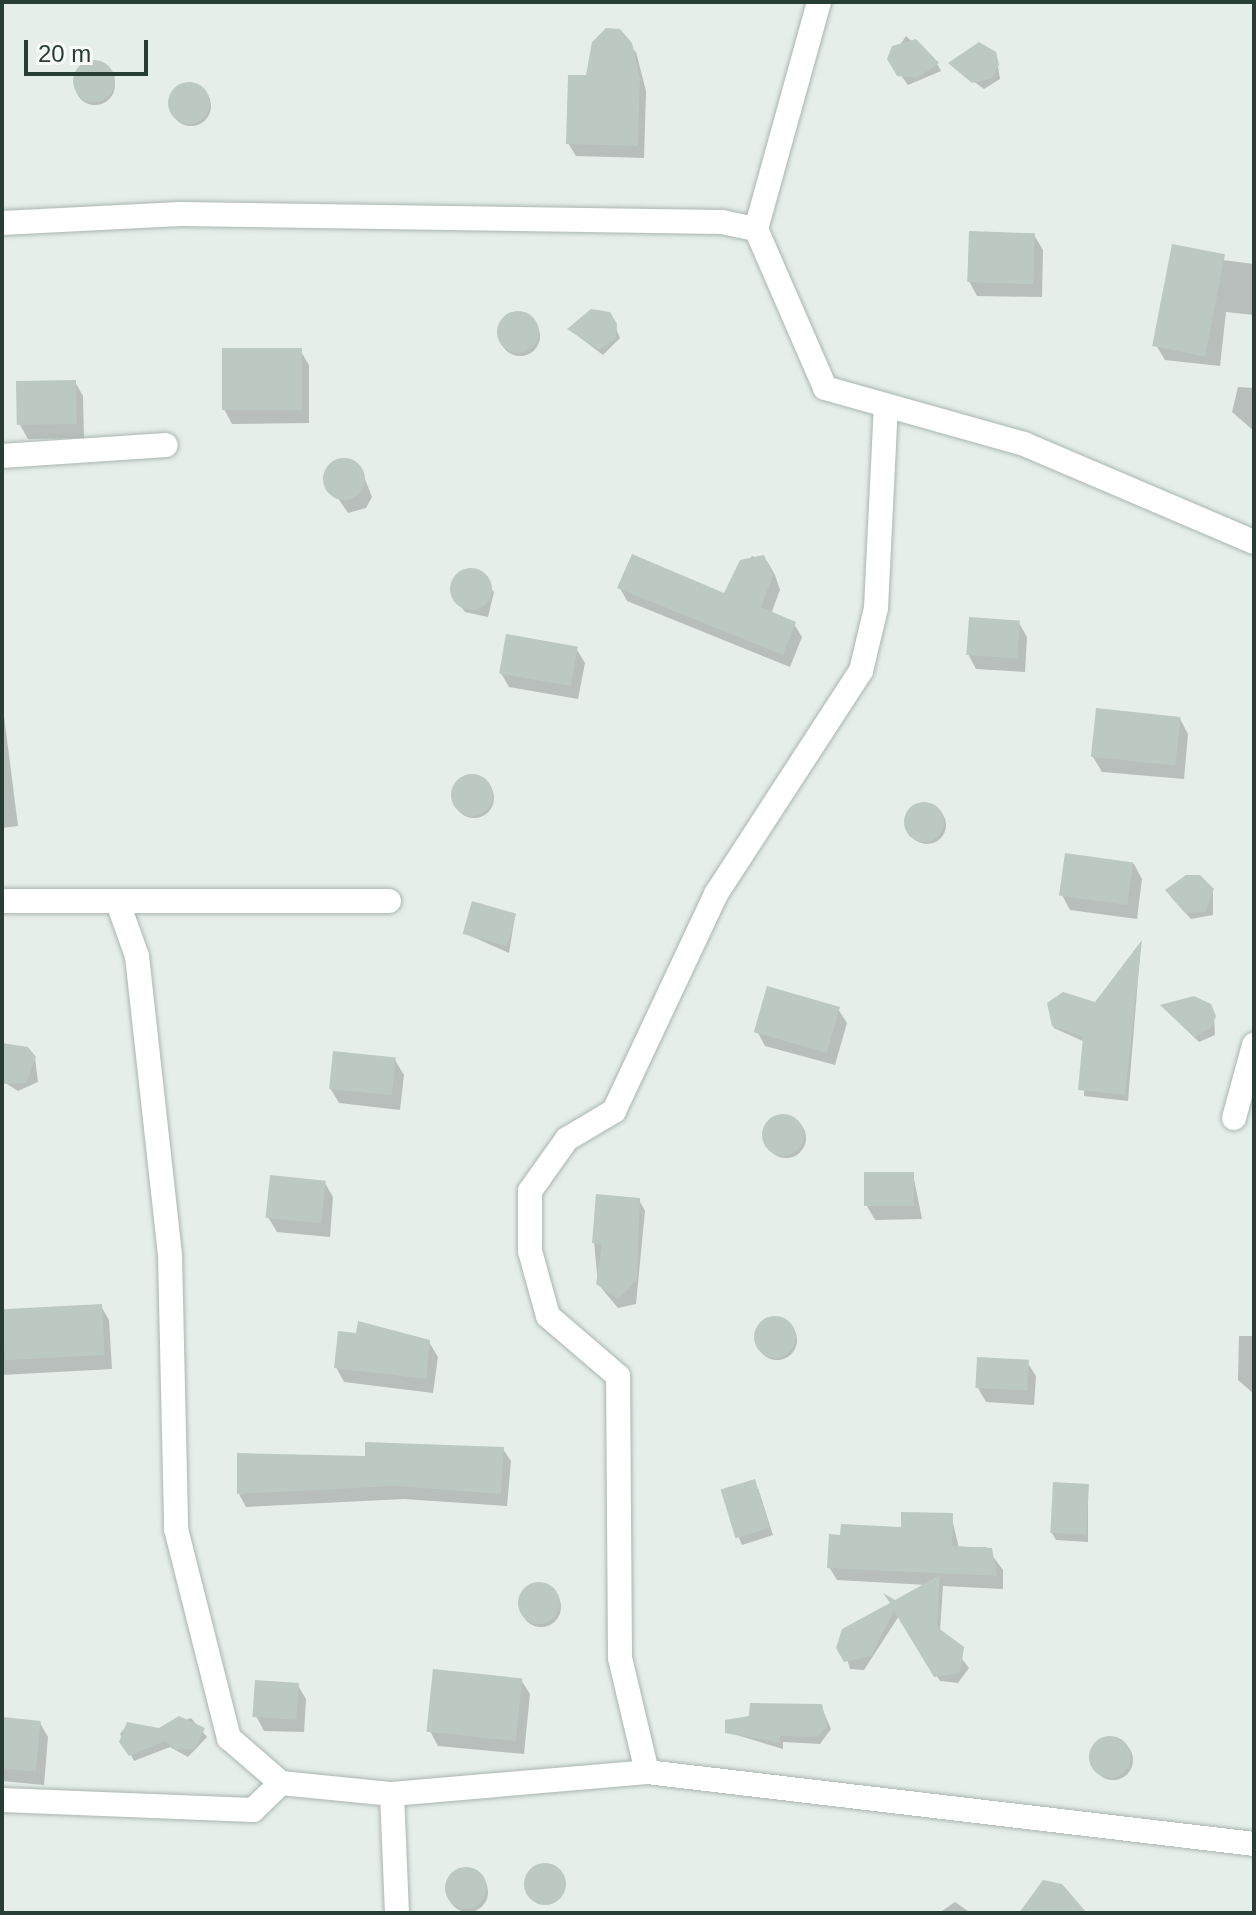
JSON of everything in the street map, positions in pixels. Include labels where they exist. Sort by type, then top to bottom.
[{"type":"street","points":[[819,2],[756,229],[825,388],[1024,444],[1254,542]]},
{"type":"street","points":[[2,223],[180,214],[722,222],[756,229]]},
{"type":"street","points":[[647,1772],[620,1658],[618,1376],[548,1316],[530,1251],[530,1191],[567,1139],[614,1111],[716,894],[861,671],[876,608],[886,406]]},
{"type":"street","points":[[2,456],[166,445]]},
{"type":"street","points":[[2,901],[389,901]]},
{"type":"street","points":[[118,903],[137,956],[170,1256],[176,1529],[229,1738],[281,1783],[392,1794],[647,1772],[1254,1844]]},
{"type":"street","points":[[1234,1118],[1254,1045]]},
{"type":"street","points":[[2,1800],[253,1810],[281,1783]]},
{"type":"street","points":[[392,1794],[397,1913]]},
{"type":"building","points":[[606,28],[620,29],[632,43],[640,77],[638,146],[566,144],[568,75],[586,75],[592,42]]},
{"type":"building","points":[[916,39],[939,63],[917,78],[897,76],[887,59],[892,46]]},
{"type":"building","points":[[979,42],[996,52],[999,65],[992,78],[972,83],[948,63]]},
{"type":"building","points":[[94,60],[109,66],[115,81],[109,96],[94,102],[79,96],[73,81],[79,66]]},
{"type":"building","points":[[189,82],[204,88],[210,103],[204,118],[189,124],[174,118],[168,103],[174,88]]},
{"type":"building","points":[[969,231],[1035,233],[1033,284],[967,282]]},
{"type":"building","points":[[1172,244],[1225,254],[1205,356],[1152,346]]},
{"type":"building","points":[[591,309],[610,312],[617,324],[616,338],[599,350],[567,329]]},
{"type":"building","points":[[518,311],[533,317],[539,332],[533,347],[518,353],[503,347],[497,332],[503,317]]},
{"type":"building","points":[[222,348],[302,348],[302,410],[222,410]]},
{"type":"building","points":[[76,380],[77,424],[17,425],[16,381]]},
{"type":"building","points":[[344,458],[359,464],[365,479],[359,494],[344,500],[329,494],[323,479],[329,464]]},
{"type":"building","points":[[632,554],[724,593],[740,560],[764,555],[773,576],[761,607],[796,622],[783,655],[617,588]]},
{"type":"building","points":[[471,568],[486,574],[492,589],[486,604],[471,610],[456,604],[450,589],[456,574]]},
{"type":"building","points":[[969,617],[1020,621],[1017,658],[966,655]]},
{"type":"building","points":[[506,634],[578,647],[571,686],[499,673]]},
{"type":"building","points":[[1096,708],[1181,717],[1175,766],[1091,757]]},
{"type":"building","points":[[472,774],[487,780],[493,795],[487,810],[472,816],[457,810],[451,795],[457,780]]},
{"type":"building","points":[[924,802],[938,808],[944,822],[938,836],[924,842],[910,836],[904,822],[910,808]]},
{"type":"building","points":[[1065,853],[1133,863],[1127,905],[1059,896]]},
{"type":"building","points":[[1186,875],[1200,875],[1214,889],[1205,912],[1185,913],[1165,890]]},
{"type":"building","points":[[472,901],[516,914],[507,946],[463,934]]},
{"type":"building","points":[[1142,940],[1125,1095],[1078,1090],[1083,1037],[1052,1026],[1047,1003],[1063,992],[1095,1002]]},
{"type":"building","points":[[767,986],[840,1007],[827,1053],[754,1032]]},
{"type":"building","points":[[1194,996],[1211,1004],[1216,1016],[1211,1028],[1194,1037],[1160,1005]]},
{"type":"building","points":[[2,1043],[28,1047],[36,1057],[26,1083],[2,1084]]},
{"type":"building","points":[[333,1051],[396,1058],[392,1095],[329,1089]]},
{"type":"building","points":[[783,1114],[798,1120],[804,1135],[798,1150],[783,1156],[768,1150],[762,1135],[768,1120]]},
{"type":"building","points":[[864,1172],[914,1172],[914,1206],[864,1206]]},
{"type":"building","points":[[270,1175],[326,1181],[321,1224],[266,1218]]},
{"type":"building","points":[[596,1194],[640,1198],[637,1280],[618,1299],[596,1284],[602,1244],[592,1243]]},
{"type":"building","points":[[102,1304],[105,1355],[5,1360],[2,1309]]},
{"type":"building","points":[[775,1316],[790,1322],[796,1337],[790,1352],[775,1358],[760,1352],[754,1337],[760,1322]]},
{"type":"building","points":[[358,1321],[430,1340],[426,1379],[334,1368],[338,1331],[356,1333]]},
{"type":"building","points":[[977,1357],[1029,1360],[1027,1391],[975,1388]]},
{"type":"building","points":[[365,1442],[504,1447],[501,1494],[395,1486],[237,1494],[237,1453],[365,1456]]},
{"type":"building","points":[[755,1479],[770,1528],[735,1538],[721,1490]]},
{"type":"building","points":[[1053,1482],[1089,1484],[1086,1535],[1050,1533]]},
{"type":"building","points":[[901,1512],[953,1513],[952,1546],[992,1548],[997,1576],[827,1568],[829,1534],[840,1535],[841,1524],[901,1527]]},
{"type":"building","points":[[940,1575],[937,1627],[964,1647],[960,1673],[934,1677],[894,1611],[871,1656],[844,1662],[836,1648],[842,1629],[890,1603],[883,1593],[895,1600]]},
{"type":"building","points":[[539,1582],[554,1588],[560,1603],[554,1618],[539,1624],[524,1618],[518,1603],[524,1588]]},
{"type":"building","points":[[433,1669],[523,1678],[516,1741],[426,1732]]},
{"type":"building","points":[[255,1680],[299,1683],[296,1720],[252,1717]]},
{"type":"building","points":[[750,1703],[822,1704],[827,1727],[817,1737],[780,1736],[780,1743],[725,1733],[725,1720],[749,1716]]},
{"type":"building","points":[[179,1716],[205,1728],[195,1749],[177,1750],[165,1741],[129,1756],[119,1742],[127,1722],[159,1728]]},
{"type":"building","points":[[2,1717],[41,1721],[35,1772],[2,1768]]},
{"type":"building","points":[[1110,1736],[1125,1742],[1131,1757],[1125,1772],[1110,1778],[1095,1772],[1089,1757],[1095,1742]]},
{"type":"building","points":[[545,1863],[560,1869],[566,1884],[560,1899],[545,1905],[530,1899],[524,1884],[530,1869]]},
{"type":"building","points":[[466,1867],[481,1873],[487,1888],[481,1903],[466,1909],[451,1903],[445,1888],[451,1873]]},
{"type":"building","points":[[1043,1880],[1062,1884],[1087,1913],[1019,1913]]}]
